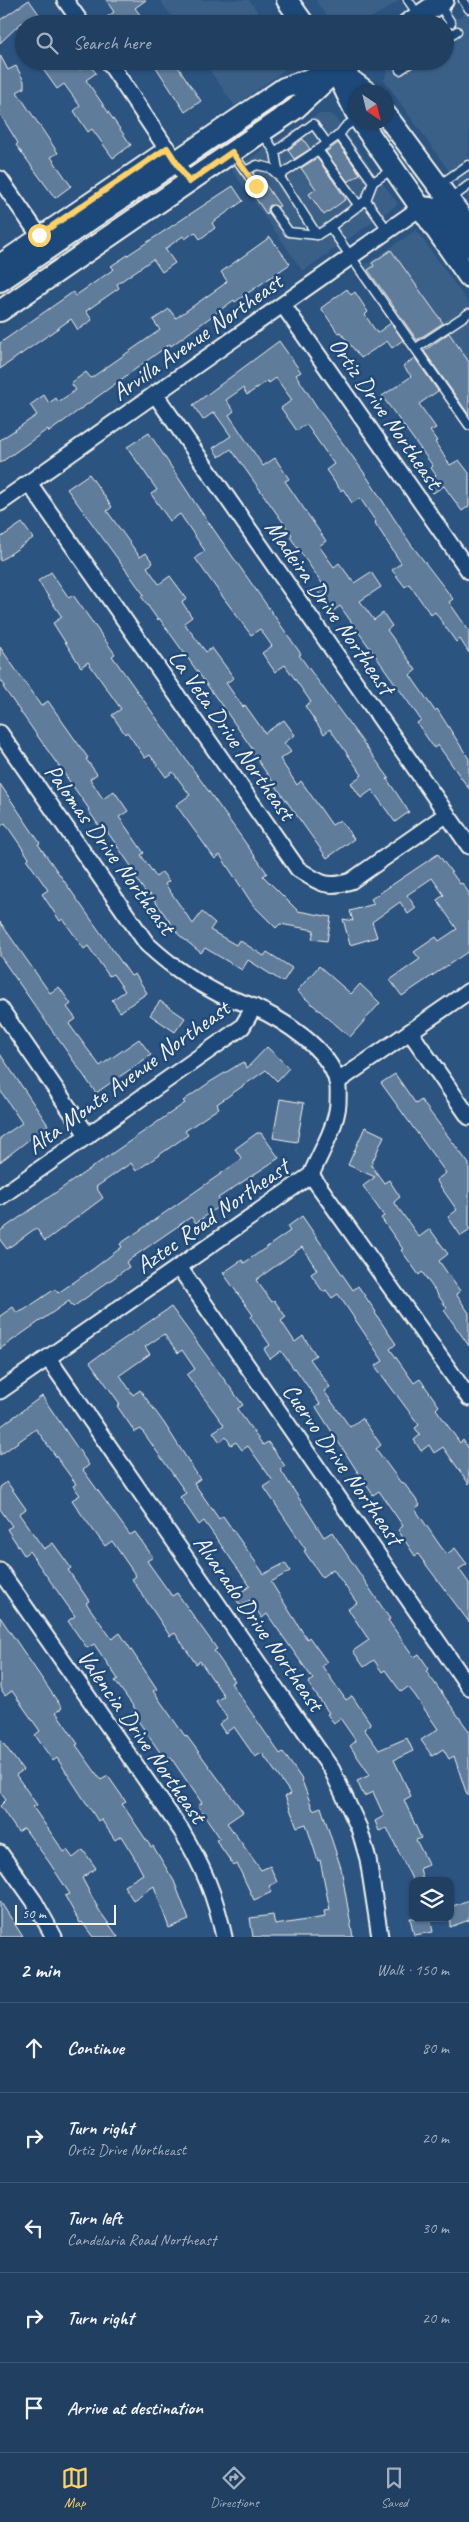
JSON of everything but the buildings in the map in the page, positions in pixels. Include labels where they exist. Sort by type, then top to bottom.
[{"type":"main road","points":[[287,0],[298,15]]},
{"type":"main road","points":[[415,15],[441,2]]},
{"type":"main road","points":[[0,281],[171,154],[284,88],[325,70]]},
{"type":"main road","points":[[0,311],[295,109],[333,70]]},
{"type":"main road","points":[[341,70],[349,93]]},
{"type":"main road","points":[[345,70],[360,85]]},
{"type":"main road","points":[[394,125],[469,227]]},
{"type":"main road","points":[[366,130],[469,277]]},
{"type":"main road","points":[[420,208],[431,207],[441,211],[469,247]]},
{"type":"street","points":[[65,0],[76,15]]},
{"type":"street","points":[[114,70],[189,182]]},
{"type":"street","points":[[0,262],[39,235],[171,154]]},
{"type":"street","points":[[0,179],[39,235]]},
{"type":"street","name":"Arvilla Avenue Northeast","points":[[0,503],[420,208]]},
{"type":"street","name":"Ortiz Drive Northeast","points":[[283,305],[469,571]]},
{"type":"street","name":"Madeira Drive Northeast","points":[[155,394],[469,846]]},
{"type":"street","name":"La Veta Drive Northeast","points":[[29,482],[298,869],[318,882],[336,886],[352,881],[446,814]]},
{"type":"street","name":"Palomas Drive Northeast","points":[[0,733],[148,944],[174,969],[221,995],[254,1007],[290,1026],[329,1065],[337,1082]]},
{"type":"street","points":[[337,1082],[469,991]]},
{"type":"street","name":"Alta Monte Avenue Northeast","points":[[0,1197],[242,1027],[254,1007]]},
{"type":"street","points":[[0,1008],[88,1136]]},
{"type":"street","points":[[410,1032],[469,1117]]},
{"type":"street","name":"Aztec Road Northeast","points":[[0,1391],[311,1175],[331,1130],[338,1106],[337,1082]]},
{"type":"street","points":[[311,1175],[469,1398]]},
{"type":"street","name":"Cuervo Drive Northeast","points":[[179,1267],[469,1687]]},
{"type":"street","name":"Alvarado Drive Northeast","points":[[48,1358],[332,1770],[359,1828],[368,1859],[380,1937]]},
{"type":"street","name":"Valencia Drive Northeast","points":[[0,1571],[181,1830],[200,1862],[216,1900],[224,1937]]},
{"type":"street","points":[[0,1853],[34,1901],[54,1937]]},
{"type":"lane","points":[[463,0],[469,9]]},
{"type":"lane","points":[[441,2],[447,15]]},
{"type":"lane","points":[[274,152],[313,124],[327,143]]},
{"type":"lane","points":[[279,176],[339,135],[349,124]]},
{"type":"lane","points":[[261,132],[274,152],[279,176]]},
{"type":"lane","points":[[339,135],[373,182]]},
{"type":"lane","points":[[318,150],[359,206]]},
{"type":"lane","points":[[232,152],[256,186]]},
{"type":"lane","points":[[444,192],[467,164]]},
{"type":"lane","points":[[245,171],[256,165],[270,168],[279,176],[317,235]]},
{"type":"lane","points":[[273,210],[289,232],[317,235],[366,200],[373,182],[393,169]]},
{"type":"lane","points":[[444,192],[469,185]]},
{"type":"lane","points":[[366,200],[388,231]]},
{"type":"lane","points":[[330,227],[469,425]]},
{"type":"lane","points":[[416,348],[469,313]]},
{"type":"shaded area","points":[[160,0],[249,0],[260,15],[171,15]]},
{"type":"shaded area","points":[[315,0],[400,0],[376,15],[326,15]]},
{"type":"shaded area","points":[[466,13],[469,17],[469,199],[394,94],[394,85],[388,85],[384,80],[388,70],[454,70],[454,21]]},
{"type":"shaded area","points":[[209,70],[284,70],[283,71],[235,106]]},
{"type":"shaded area","points":[[318,114],[330,114],[335,118],[398,204],[303,271],[232,170]]},
{"type":"shaded area","points":[[416,230],[469,304],[469,420],[363,267]]},
{"type":"route","points":[[39,235],[167,148],[189,182],[232,152],[256,186]]}]
